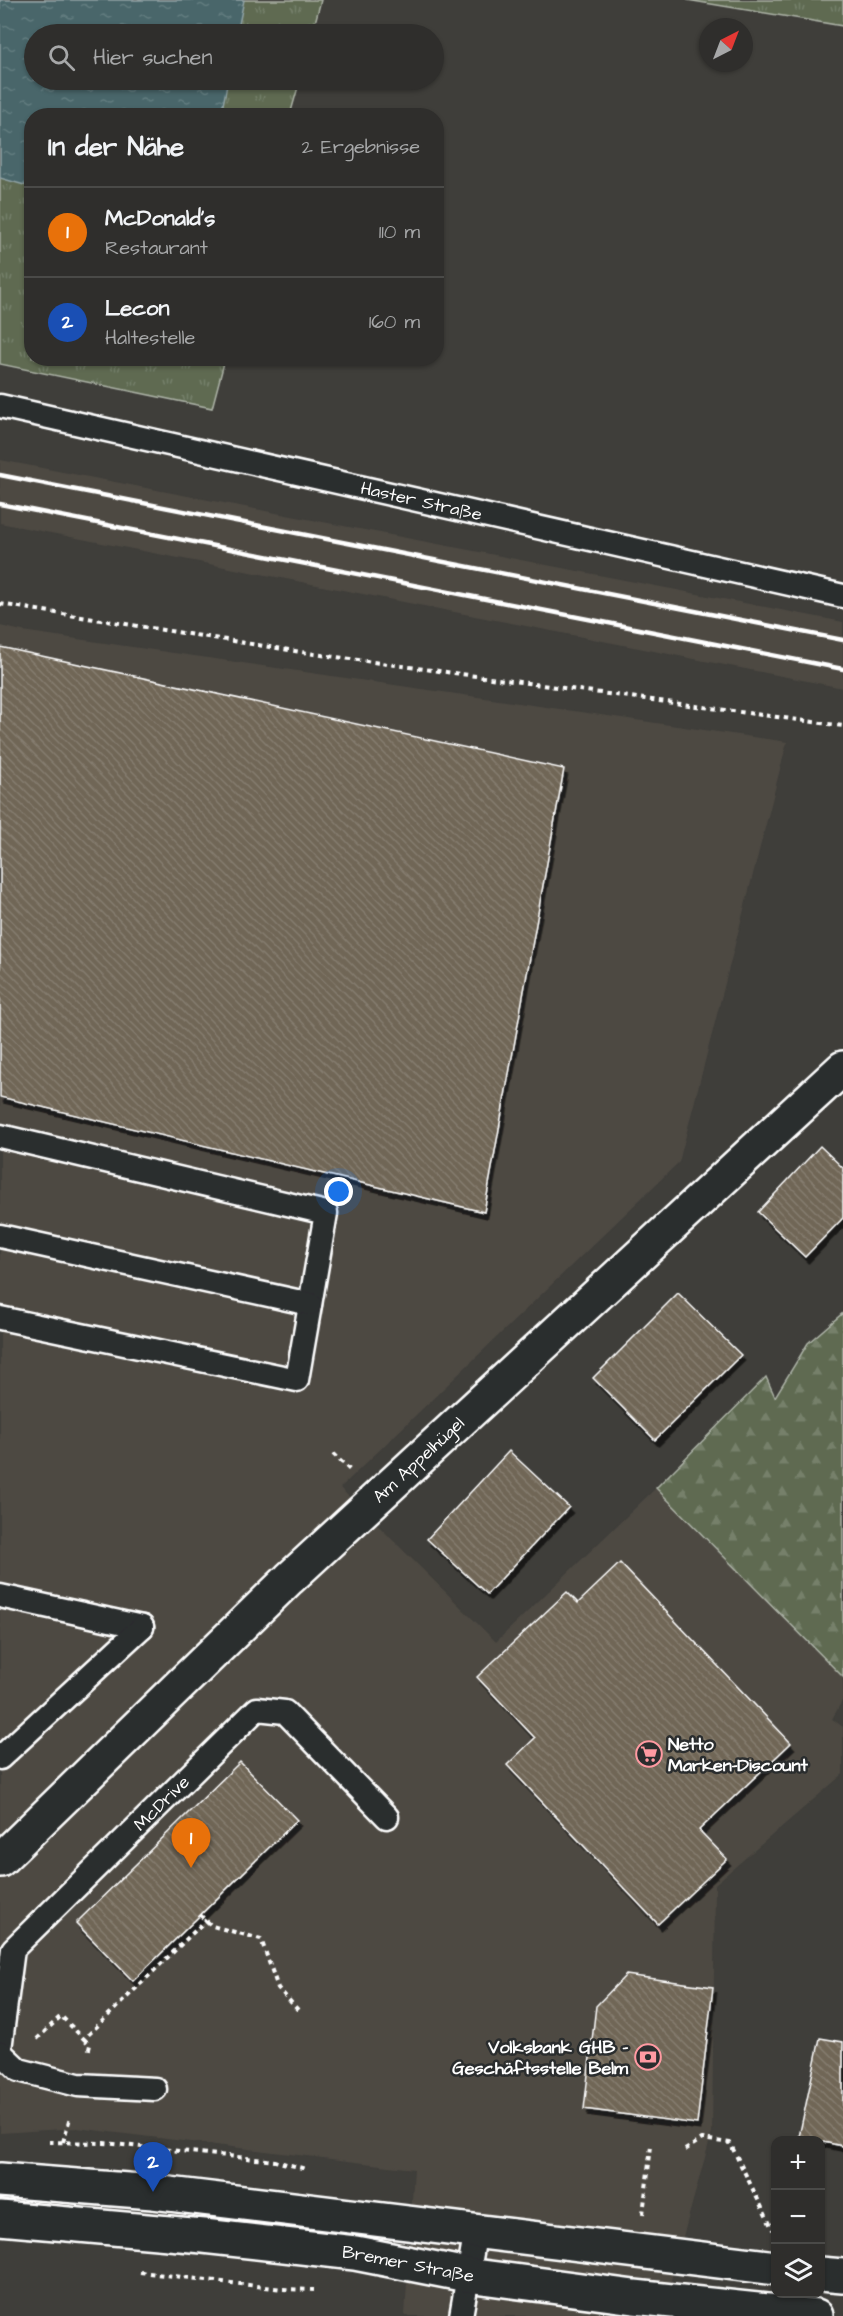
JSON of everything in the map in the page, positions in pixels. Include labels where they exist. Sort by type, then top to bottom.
[{"type":"street","name":"Am Appelhügel","points":[[0,1860],[289,1579],[843,1068]]},
{"type":"street","name":"Bremer Straße","points":[[0,2180],[153,2192],[771,2267]]},
{"type":"street","name":"Bremer Straße","points":[[0,2218],[203,2236],[355,2253],[467,2275],[816,2316]]},
{"type":"street","points":[[825,2275],[843,2277]]},
{"type":"lane","name":"Haster Straße","points":[[0,406],[843,596]]},
{"type":"lane","points":[[0,1136],[326,1214],[297,1380],[0,1318]]},
{"type":"lane","points":[[0,1236],[310,1304]]},
{"type":"lane","points":[[0,1596],[142,1626],[0,1758]]},
{"type":"lane","name":"McDrive","points":[[155,2088],[78,2085],[19,2070],[0,2050],[13,1949],[257,1709],[285,1712],[387,1817]]},
{"type":"lane","points":[[461,2316],[476,2230]]},
{"type":"path","points":[[0,604],[314,654],[843,726]]},
{"type":"path","points":[[200,1915],[212,1926],[261,1939],[278,1988],[298,2010]]},
{"type":"path","points":[[31,2045],[62,2016],[84,2039],[206,1920]]},
{"type":"path","points":[[685,2150],[702,2139],[730,2143],[771,2224]]},
{"type":"path","points":[[642,2222],[651,2146]]},
{"type":"shaded area","points":[[0,460],[843,622],[843,688],[0,523]]},
{"type":"shaded area","points":[[0,626],[787,742],[679,1162],[340,1488],[496,1642],[656,1488],[843,1677],[843,1699],[832,1719],[843,1727],[843,1774],[715,1884],[712,2132],[661,2316],[405,2316],[414,2169],[77,2128],[0,2133]]},
{"type":"green space","points":[[0,0],[321,0],[315,24],[24,24],[24,90],[297,90],[292,108],[24,108],[24,366],[223,366],[212,408],[0,364]]},
{"type":"green space","points":[[687,0],[843,0],[843,26]]},
{"type":"green space","points":[[843,1313],[843,1677],[656,1488],[766,1377],[775,1397],[808,1343]]},
{"type":"water","points":[[0,0],[244,0],[239,24],[24,24],[24,90],[226,90],[222,108],[24,108],[24,185],[0,178]]},
{"type":"building","points":[[0,647],[564,769],[484,1212],[0,1097]]},
{"type":"building","points":[[820,1146],[843,1168],[843,1218],[805,1257],[758,1212]]},
{"type":"building","points":[[678,1293],[741,1355],[655,1440],[593,1378]]},
{"type":"building","points":[[509,1451],[569,1507],[487,1594],[427,1539]]},
{"type":"building","name":"Netto Marken-Discount","points":[[620,1563],[791,1743],[699,1830],[727,1859],[658,1924],[507,1765],[535,1738],[477,1677],[567,1592],[578,1603]]},
{"type":"building","points":[[240,1762],[297,1820],[133,1981],[76,1923]]},
{"type":"building","name":"Volksbank GHB - Geschäftsstelle Belm","points":[[626,1975],[713,1987],[697,2124],[584,2109],[596,2006]]},
{"type":"building","points":[[820,2038],[843,2042],[843,2146],[825,2142],[825,2136],[799,2136]]},
{"type":"railway","points":[[0,475],[843,640]]},
{"type":"railway","points":[[0,504],[843,669]]},
{"type":"place","name":"Netto Marken-Discount","points":[[649,1754]]},
{"type":"place","name":"McDonald's","points":[[191,1868]]},
{"type":"place","name":"Volksbank GHB - Geschäftsstelle Belm","points":[[648,2057]]},
{"type":"place","name":"Lecon","points":[[153,2192]]}]
